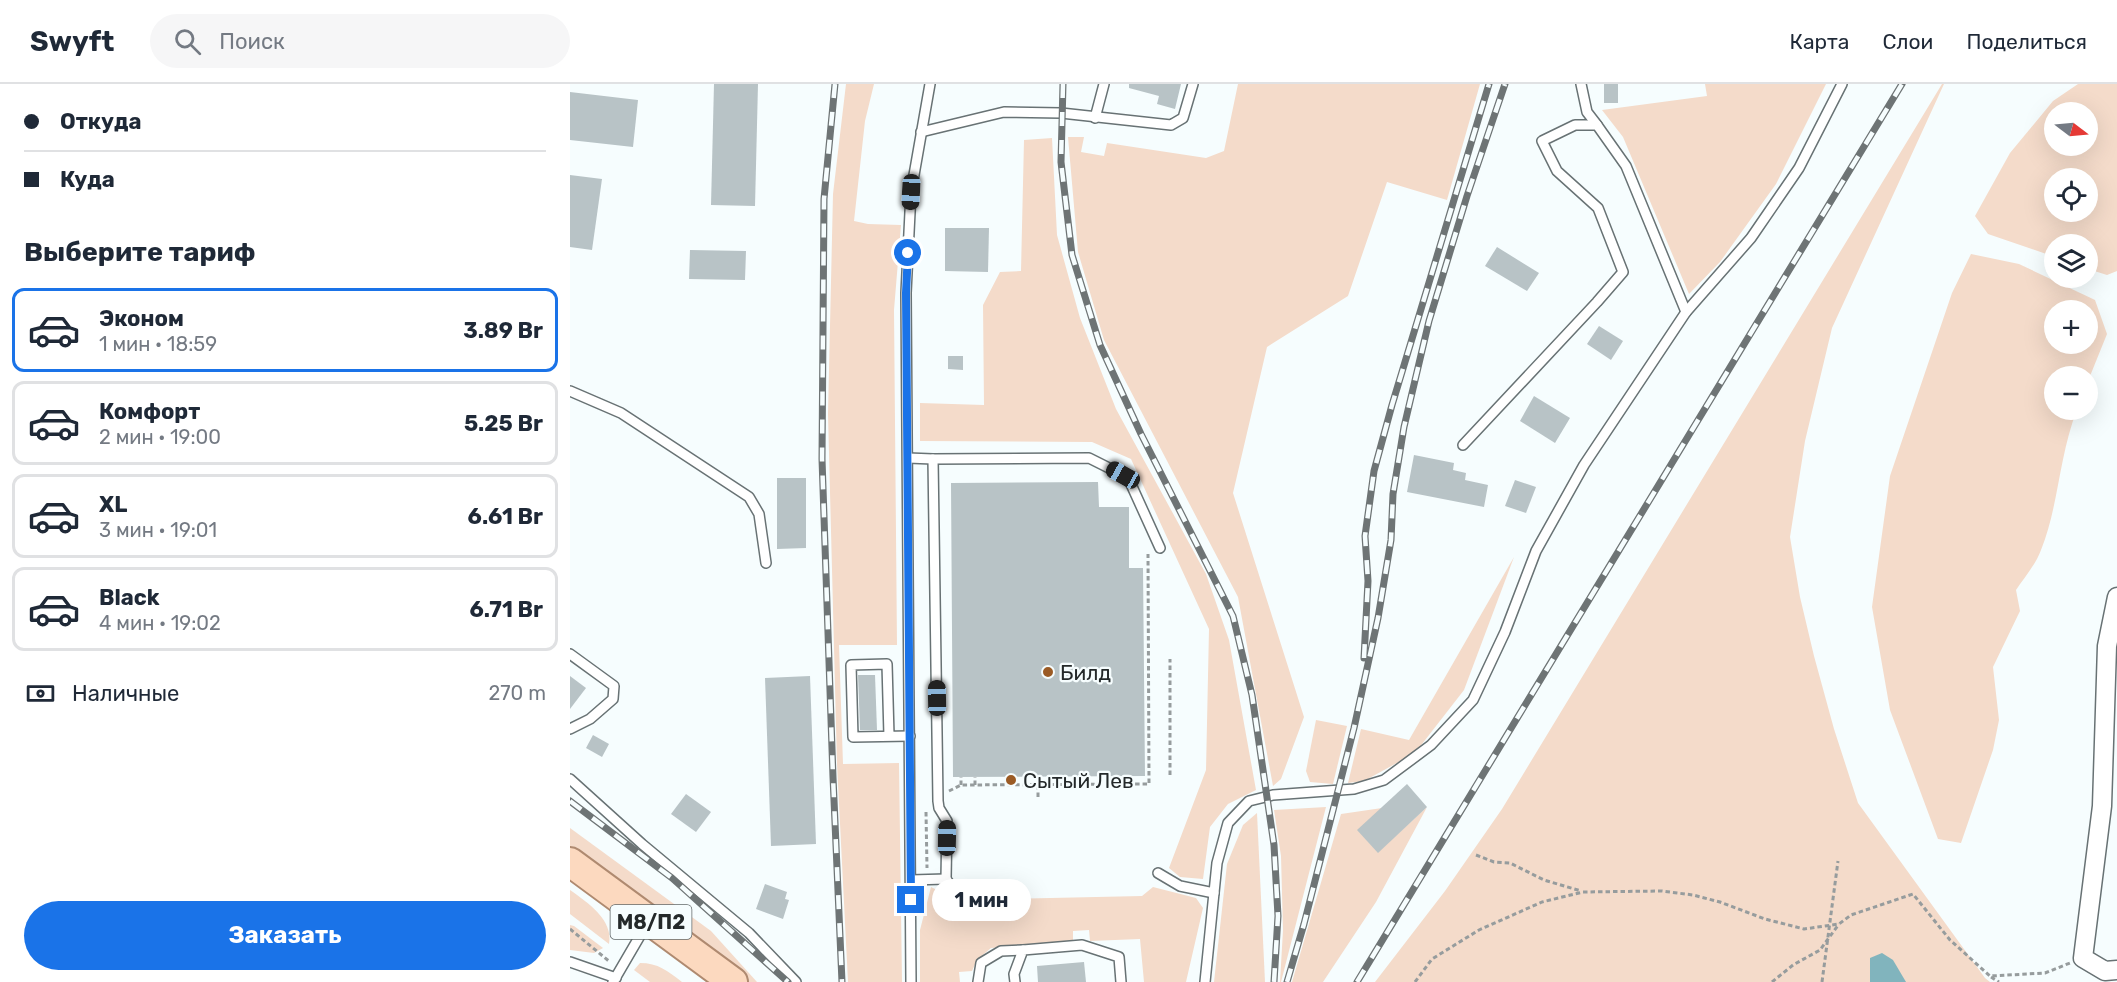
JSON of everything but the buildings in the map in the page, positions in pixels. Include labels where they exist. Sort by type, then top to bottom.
[{"type":"main road","name":"М8/П2","points":[[570,862],[706,982]]},
{"type":"main road","name":"М8/П2","points":[[570,881],[733,982]]},
{"type":"street","points":[[2117,597],[2112,646],[2109,806],[2083,958],[2104,971],[2117,970]]},
{"type":"lane","points":[[911,982],[907,282],[911,192],[930,84]]},
{"type":"lane","points":[[1095,118],[1104,84]]},
{"type":"lane","points":[[921,132],[1004,112],[1061,113],[1171,124],[1183,118],[1193,84]]},
{"type":"lane","points":[[1581,84],[1587,112],[1626,166],[1686,312]]},
{"type":"lane","points":[[1205,982],[1217,863],[1228,823],[1249,801],[1273,795],[1354,789],[1384,780],[1431,746],[1473,700],[1505,632],[1536,551],[1584,465],[1686,312],[1751,238],[1799,168],[1842,84]]},
{"type":"lane","points":[[1463,445],[1623,272],[1598,208],[1557,171],[1542,141],[1575,125],[1597,125]]},
{"type":"lane","points":[[570,391],[621,413],[748,497],[759,514],[766,563]]},
{"type":"lane","points":[[908,458],[1092,459],[1123,475],[1130,482],[1160,548]]},
{"type":"lane","points":[[933,459],[938,801],[939,808],[947,821],[946,879],[952,887],[959,889]]},
{"type":"lane","points":[[570,654],[614,686],[614,699],[590,719],[570,729]]},
{"type":"lane","points":[[889,736],[887,664],[851,665],[853,737],[910,736]]},
{"type":"lane","points":[[570,779],[642,844],[749,933],[796,982]]},
{"type":"lane","points":[[1158,873],[1180,886],[1214,893]]},
{"type":"lane","points":[[911,880],[946,879]]},
{"type":"lane","points":[[570,962],[617,977],[645,927]]},
{"type":"lane","points":[[978,982],[981,963],[1001,951],[1082,945],[1119,957],[1121,982]]},
{"type":"lane","points":[[1015,982],[1014,974],[1023,950]]},
{"type":"path","points":[[947,792],[961,785],[1149,784],[1151,659],[1148,522]]},
{"type":"path","points":[[1170,659],[1170,775]]},
{"type":"path","points":[[1149,775],[1155,775]]},
{"type":"path","points":[[961,785],[962,777]]},
{"type":"path","points":[[975,777],[975,785]]},
{"type":"path","points":[[1038,785],[1038,798]]},
{"type":"path","points":[[926,805],[927,867]]},
{"type":"path","points":[[1476,855],[1494,862],[1510,863],[1544,880],[1583,892]]},
{"type":"path","points":[[1822,982],[1838,861]]},
{"type":"path","points":[[1414,982],[1432,959],[1479,930],[1542,902],[1583,892],[1662,891],[1693,895],[1720,902],[1765,919],[1804,929],[1839,924]]},
{"type":"path","points":[[1772,982],[1793,965],[1820,950],[1839,924],[1851,915],[1913,894],[1950,940],[1999,982]]},
{"type":"path","points":[[570,929],[617,977]]},
{"type":"path","points":[[1990,976],[2045,974],[2083,958]]},
{"type":"shaded area","points":[[846,84],[874,84],[865,121],[854,221],[868,224],[901,225],[894,310],[897,645],[839,645],[843,764],[899,763],[902,982],[848,982],[837,764],[828,414],[833,194]]},
{"type":"shaded area","points":[[1238,84],[1480,84],[1447,200],[1387,182],[1348,296],[1267,347],[1233,493],[1304,717],[1281,779],[1273,786],[1238,597],[1104,340],[1078,252],[1068,137],[1084,137],[1081,152],[1104,156],[1107,143],[1206,158],[1224,151]]},
{"type":"shaded area","points":[[1705,84],[1826,84],[1776,184],[1720,262],[1689,294],[1623,137],[1602,110],[1707,96]]},
{"type":"shaded area","points":[[1944,84],[1832,328],[1805,441],[1790,537],[1800,597],[1814,656],[1858,803],[1990,982],[1375,982],[1445,891],[1502,809]]},
{"type":"shaded area","points":[[2078,84],[2117,84],[2117,271],[2107,275],[2098,272],[2098,234],[2044,234],[2044,253],[1988,234],[1975,216],[2010,153],[2044,112],[2044,156],[2098,156],[2098,102],[2052,102]]},
{"type":"shaded area","points":[[1052,138],[1057,235],[1080,318],[1116,409],[1206,574],[1229,640],[1256,790],[1228,804],[1210,827],[1203,879],[1180,877],[1169,868],[1206,770],[1209,629],[1131,459],[1092,442],[920,441],[920,403],[984,405],[983,305],[1000,272],[1021,271],[1024,140]]},
{"type":"shaded area","points":[[1971,254],[2019,264],[2044,276],[2044,288],[2070,288],[2095,300],[2044,300],[2044,354],[2098,354],[2098,308],[2107,334],[2094,366],[2044,366],[2044,420],[2073,420],[2047,533],[2036,560],[2016,590],[2020,611],[1993,667],[1999,720],[1993,750],[1961,843],[1938,839],[1890,710],[1872,607],[1890,476],[1952,293]]},
{"type":"shaded area","points":[[1514,557],[1464,690],[1415,753],[1364,781],[1348,783],[1361,729],[1409,740]]},
{"type":"shaded area","points":[[1316,720],[1347,726],[1333,784],[1310,782],[1306,771]]},
{"type":"shaded area","points":[[1326,807],[1280,982],[1283,930],[1281,856],[1274,810]]},
{"type":"shaded area","points":[[1427,807],[1376,902],[1323,982],[1292,982],[1341,814],[1382,808],[1378,852]]},
{"type":"shaded area","points":[[1257,813],[1265,982],[1214,982],[1227,864],[1243,825]]},
{"type":"shaded area","points":[[570,828],[711,931],[757,982],[747,982],[570,850]]},
{"type":"shaded area","points":[[931,887],[937,890],[938,900],[954,900],[1142,896],[1153,887],[1196,898],[1203,908],[1186,982],[1144,982],[1140,939],[1090,941],[1089,930],[1073,931],[1073,943],[991,948],[977,960],[972,971],[959,972],[960,982],[920,982],[920,930]]},
{"type":"shaded area","points":[[570,890],[598,912],[607,927],[609,944],[570,914]]},
{"type":"shaded area","points":[[570,925],[603,948],[594,953],[570,950]]},
{"type":"shaded area","points":[[640,963],[658,966],[682,982],[650,982],[634,970]]},
{"type":"water","points":[[1882,953],[1893,960],[1906,982],[1870,982],[1870,958]]},
{"type":"railway","points":[[835,84],[824,199],[822,459],[842,982]]},
{"type":"railway","points":[[1063,84],[1061,162],[1072,255],[1100,345],[1141,434],[1233,616],[1252,695],[1274,845],[1278,916],[1274,982]]},
{"type":"railway","points":[[1364,658],[1368,581],[1365,536],[1374,471],[1489,84]]},
{"type":"railway","points":[[1287,982],[1354,728],[1378,618],[1391,540],[1393,494],[1404,427],[1429,321],[1467,196],[1505,84]]},
{"type":"railway","points":[[1357,982],[1902,84]]},
{"type":"railway","points":[[570,801],[672,878],[788,982]]},
{"type":"place","name":"Билд","points":[[1048,672]]},
{"type":"place","name":"Сытый Лев","points":[[1011,780]]},
{"type":"route","points":[[908,253],[906,293],[911,900]]}]
